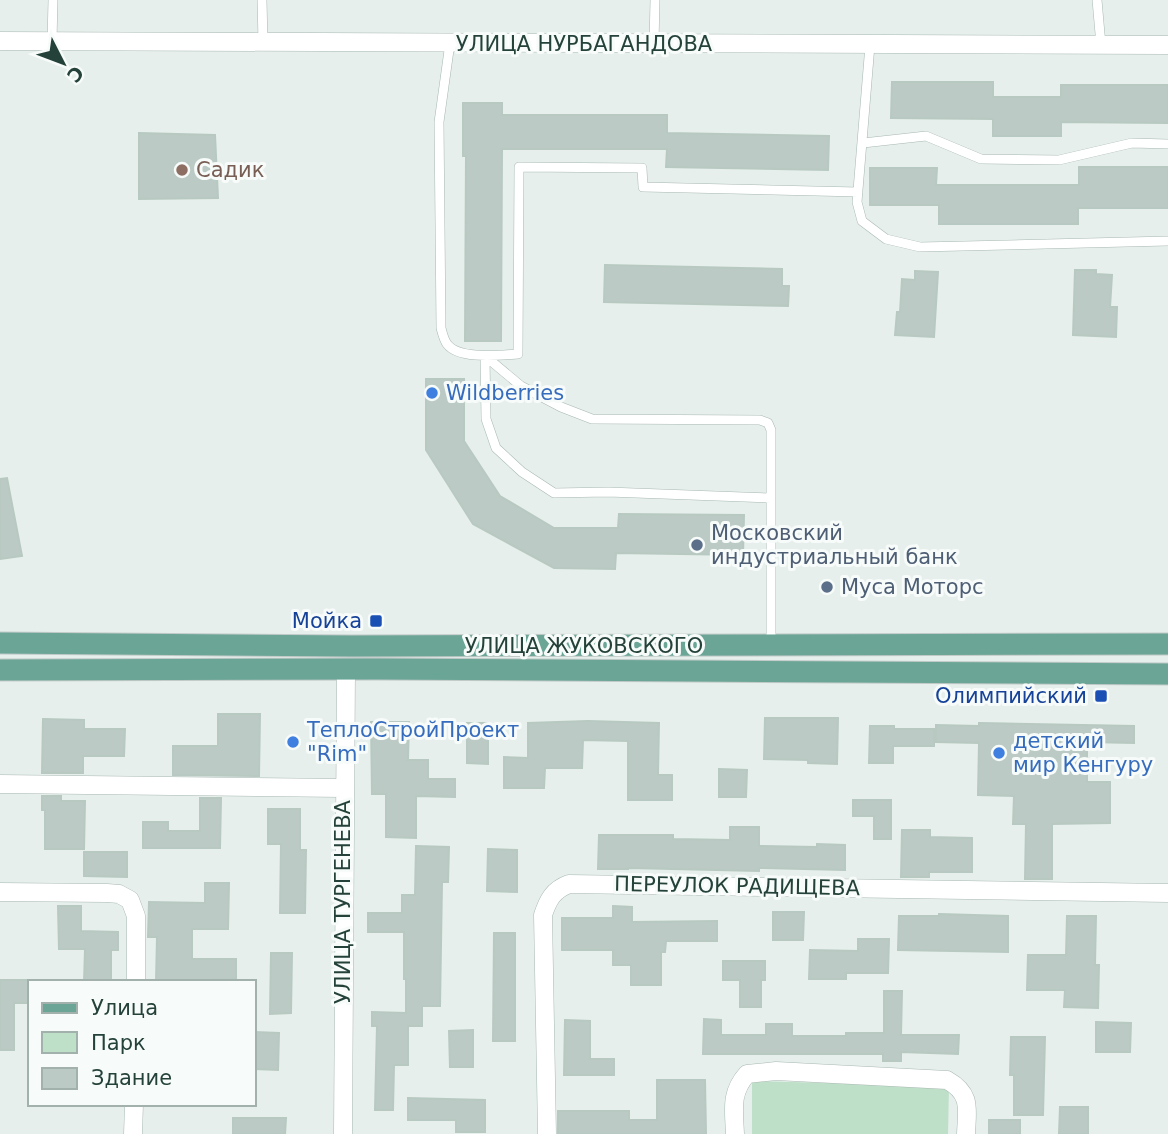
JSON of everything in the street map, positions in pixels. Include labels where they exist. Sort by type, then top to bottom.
[{"type":"main road","name":"УЛИЦА ЖУКОВСКОГО","points":[[0,643],[338,646],[1168,644]]},
{"type":"main road","points":[[0,670],[346,669],[1168,674]]},
{"type":"street","name":"УЛИЦА НУРБАГАНДОВА","points":[[0,41],[1168,46]]},
{"type":"street","name":"УЛИЦА ТУРГЕНЕВА","points":[[343,1134],[343,788],[346,669]]},
{"type":"street","points":[[0,784],[343,788]]},
{"type":"street","name":"ПЕРЕУЛОК РАДИЩЕВА","points":[[547,1134],[543,915],[547,903],[560,887],[569,884],[1168,893]]},
{"type":"street","points":[[0,892],[107,893],[119,894],[130,900],[136,916],[136,980]]},
{"type":"street","points":[[735,1134],[734,1104],[737,1086],[747,1074],[776,1071],[947,1080],[958,1087],[966,1097],[966,1134]]},
{"type":"street","points":[[133,1134],[134,1106]]},
{"type":"lane","points":[[52,41],[53,0]]},
{"type":"lane","points":[[262,0],[263,42]]},
{"type":"lane","points":[[654,44],[655,0]]},
{"type":"lane","points":[[1097,0],[1101,45]]},
{"type":"lane","points":[[450,43],[439,122],[441,328],[446,343],[457,352],[485,356],[518,354],[519,167],[642,168],[643,187],[858,192]]},
{"type":"lane","points":[[870,45],[857,202],[862,221],[886,239],[920,247],[1168,241]]},
{"type":"lane","points":[[863,143],[926,136],[981,159],[1048,160],[1059,160],[1132,143],[1168,144]]},
{"type":"lane","points":[[485,356],[486,419],[496,448],[522,472],[554,493],[608,492],[771,498]]},
{"type":"lane","points":[[485,356],[521,386],[561,407],[592,419],[764,420],[771,430],[771,645]]},
{"type":"green space","points":[[752,1081],[949,1086],[948,1134],[752,1134]]},
{"type":"building","points":[[892,82],[993,82],[993,97],[1061,97],[1061,85],[1168,85],[1168,123],[1061,122],[1061,136],[993,136],[993,119],[891,118]]},
{"type":"building","points":[[463,103],[502,103],[502,115],[667,115],[667,133],[829,136],[828,170],[666,167],[667,149],[502,149],[501,341],[465,341],[466,156],[463,156]]},
{"type":"building","points":[[139,133],[215,135],[218,198],[139,199]]},
{"type":"building","points":[[1079,167],[1168,167],[1168,208],[1078,208],[1078,224],[939,224],[939,205],[870,205],[870,168],[937,168],[936,185],[1079,185]]},
{"type":"building","points":[[605,265],[782,269],[782,286],[789,286],[788,306],[604,302]]},
{"type":"building","points":[[1075,270],[1096,270],[1096,274],[1112,275],[1110,307],[1117,307],[1116,337],[1073,335]]},
{"type":"building","points":[[915,271],[938,272],[934,337],[895,335],[897,312],[900,312],[902,279],[915,280]]},
{"type":"building","points":[[426,379],[464,379],[464,441],[500,496],[554,528],[618,528],[619,514],[744,515],[743,555],[616,553],[615,569],[554,568],[473,524],[426,450]]},
{"type":"building","points":[[7,478],[22,556],[0,559],[0,479]]},
{"type":"building","points":[[218,714],[260,714],[259,776],[173,775],[173,746],[218,746]]},
{"type":"building","points":[[765,718],[838,718],[837,764],[764,759]]},
{"type":"building","points":[[43,719],[84,720],[84,729],[125,729],[124,756],[83,756],[83,773],[42,773]]},
{"type":"building","points":[[371,722],[409,722],[408,760],[428,760],[428,779],[455,779],[455,797],[416,796],[416,838],[386,837],[386,794],[372,794]]},
{"type":"building","points":[[467,723],[488,723],[488,764],[467,763]]},
{"type":"building","points":[[528,723],[659,723],[658,775],[672,775],[672,800],[628,800],[628,741],[583,740],[582,768],[545,768],[544,788],[504,788],[504,757],[528,758]]},
{"type":"building","points":[[979,723],[1134,726],[1134,743],[1087,742],[1087,782],[1110,782],[1110,823],[1052,824],[1052,879],[1025,879],[1026,824],[1013,824],[1014,796],[978,795],[979,743],[936,742],[936,725],[979,726]]},
{"type":"building","points":[[870,726],[934,729],[934,746],[893,746],[893,763],[869,763]]},
{"type":"building","points":[[719,769],[747,770],[746,797],[719,797]]},
{"type":"building","points":[[42,796],[61,796],[61,801],[85,801],[84,849],[45,849],[45,810],[42,810]]},
{"type":"building","points":[[200,798],[221,798],[220,848],[143,848],[143,822],[168,822],[168,831],[200,831]]},
{"type":"building","points":[[853,800],[891,800],[891,839],[874,839],[874,816],[853,816]]},
{"type":"building","points":[[268,809],[300,809],[300,850],[306,850],[305,913],[280,913],[281,844],[268,844]]},
{"type":"building","points":[[730,827],[759,827],[759,846],[845,845],[845,870],[598,869],[599,835],[673,835],[673,839],[730,840]]},
{"type":"building","points":[[902,830],[930,830],[930,837],[972,838],[972,872],[929,872],[929,877],[901,877]]},
{"type":"building","points":[[416,846],[449,847],[448,882],[442,882],[440,1006],[422,1006],[422,1026],[408,1026],[408,1065],[394,1065],[393,1110],[375,1110],[377,1026],[372,1026],[372,1012],[406,1013],[406,979],[404,932],[368,932],[368,913],[402,913],[402,895],[415,895]]},
{"type":"building","points":[[488,849],[517,850],[517,892],[487,891]]},
{"type":"building","points":[[84,852],[127,852],[127,877],[84,876]]},
{"type":"building","points":[[205,883],[229,883],[228,929],[192,929],[192,959],[236,959],[236,979],[156,980],[157,937],[148,937],[149,902],[205,903]]},
{"type":"building","points":[[58,906],[81,906],[81,931],[118,932],[118,950],[111,950],[111,980],[84,980],[85,949],[59,949]]},
{"type":"building","points":[[613,906],[632,907],[632,922],[717,921],[717,941],[666,941],[665,952],[661,952],[661,985],[631,985],[631,965],[613,965],[613,950],[562,950],[562,918],[613,918]]},
{"type":"building","points":[[773,912],[804,912],[803,940],[773,940]]},
{"type":"building","points":[[899,916],[1008,916],[1008,952],[898,950]]},
{"type":"building","points":[[1067,916],[1096,916],[1098,1008],[1064,1007],[1065,990],[1027,990],[1028,955],[1066,955]]},
{"type":"building","points":[[494,933],[515,933],[515,1041],[493,1041]]},
{"type":"building","points":[[858,939],[889,939],[888,973],[846,973],[846,979],[809,979],[810,950],[858,951]]},
{"type":"building","points":[[271,953],[292,953],[291,1013],[270,1014]]},
{"type":"building","points":[[723,961],[765,961],[765,980],[761,980],[761,1007],[740,1007],[740,980],[723,980]]},
{"type":"building","points":[[0,980],[28,980],[28,1003],[14,1003],[14,1050],[0,1050]]},
{"type":"building","points":[[884,991],[902,991],[901,1035],[959,1035],[958,1054],[901,1052],[901,1061],[883,1061],[883,1054],[703,1054],[704,1019],[721,1020],[721,1035],[766,1035],[766,1024],[792,1024],[792,1036],[884,1033]]},
{"type":"building","points":[[565,1020],[590,1021],[590,1059],[614,1059],[614,1075],[564,1075]]},
{"type":"building","points":[[1096,1022],[1131,1023],[1130,1052],[1096,1052]]},
{"type":"building","points":[[473,1030],[473,1067],[450,1067],[449,1031]]},
{"type":"building","points":[[256,1032],[279,1033],[278,1070],[256,1069]]},
{"type":"building","points":[[1011,1037],[1045,1037],[1043,1115],[1014,1115],[1014,1075],[1010,1075]]},
{"type":"building","points":[[657,1080],[705,1080],[706,1134],[558,1134],[558,1111],[629,1111],[629,1120],[657,1120]]},
{"type":"building","points":[[408,1098],[485,1100],[485,1132],[456,1132],[456,1120],[408,1120]]},
{"type":"building","points":[[1060,1107],[1088,1107],[1088,1134],[1059,1134]]},
{"type":"building","points":[[233,1118],[286,1118],[285,1134],[233,1134]]},
{"type":"building","points":[[989,1120],[1020,1120],[1020,1134],[989,1134]]},
{"type":"place","name":"Садик","points":[[182,170]]},
{"type":"place","name":"Wildberries","points":[[432,393]]},
{"type":"place","name":"Московский индустриальный банк","points":[[697,545]]},
{"type":"place","name":"Муса Моторс","points":[[827,587]]},
{"type":"place","name":"Мойка","points":[[376,621]]},
{"type":"place","name":"Олимпийский","points":[[1101,696]]},
{"type":"place","name":"ТеплоСтройПроект \"Rim\"","points":[[293,742]]},
{"type":"place","name":"детский мир Кенгуру","points":[[999,753]]}]
